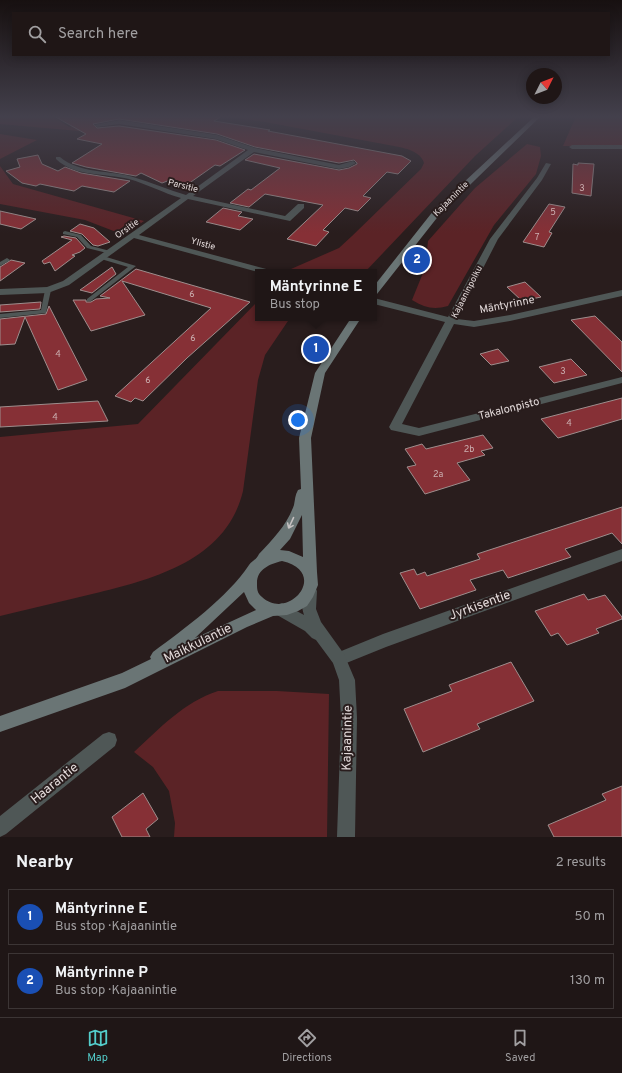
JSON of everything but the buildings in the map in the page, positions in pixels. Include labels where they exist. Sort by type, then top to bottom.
[{"type":"main road","name":"Kajaanintie","points":[[377,288],[437,212],[498,155]]},
{"type":"main road","points":[[305,472],[300,505],[286,535],[254,567],[250,576],[249,590],[254,599],[262,606],[277,610],[295,606],[304,600],[310,591],[312,582],[310,572],[305,472],[305,438],[320,373],[354,321]]},
{"type":"main road","points":[[262,560],[271,556],[282,555],[292,557],[304,564],[310,572]]},
{"type":"main road","name":"Maikkulantie","points":[[125,680],[197,628],[250,576]]},
{"type":"main road","name":"Maikkulantie","points":[[0,724],[125,680],[242,622],[277,610]]},
{"type":"street","name":"Orsitie","points":[[0,292],[48,290],[66,283],[246,155]]},
{"type":"street","points":[[279,155],[340,167],[353,163]]},
{"type":"street","name":"Parsitie","points":[[58,158],[67,165],[76,168],[125,176],[140,180],[166,191],[188,197],[287,220],[301,206]]},
{"type":"street","name":"Kajaaninpolku","points":[[395,427],[494,239],[540,179],[548,164]]},
{"type":"street","name":"Ylistie","points":[[134,236],[256,269]]},
{"type":"street","name":"Mäntyrinne","points":[[377,302],[452,321],[474,324],[510,318],[622,293]]},
{"type":"street","name":"Takalonpisto","points":[[395,427],[419,432],[622,380]]},
{"type":"street","name":"Jyrkisentie","points":[[339,659],[383,641],[622,555]]},
{"type":"street","name":"Kajaanintie","points":[[310,591],[309,610],[315,626],[339,659],[347,680],[349,718],[346,837]]},
{"type":"street","name":"Kajaanintie","points":[[277,610],[310,626],[329,645]]},
{"type":"street","name":"Haarantie","points":[[0,828],[109,740]]},
{"type":"lane","points":[[65,233],[79,236],[89,247],[111,252]]},
{"type":"lane","points":[[89,300],[133,266],[103,258]]},
{"type":"lane","points":[[0,264],[6,260]]},
{"type":"lane","points":[[0,316],[44,312],[48,290]]},
{"type":"shaded area","points":[[0,155],[8,155],[0,159]]},
{"type":"shaded area","points":[[418,155],[476,155],[368,269],[291,269],[339,248],[421,169],[424,163]]},
{"type":"shaded area","points":[[514,155],[541,155],[536,174],[494,225],[448,306],[430,308],[421,305],[412,300],[425,268],[428,241],[475,188]]},
{"type":"shaded area","points":[[0,166],[13,184],[144,221],[124,235],[85,220],[0,204]]},
{"type":"shaded area","points":[[255,304],[255,321],[288,321],[265,355],[258,380],[243,491],[234,515],[220,535],[203,551],[182,564],[160,574],[112,589],[0,616],[0,437],[138,424]]},
{"type":"shaded area","points":[[218,691],[277,691],[329,694],[327,837],[174,837],[175,823],[169,791],[153,767],[134,752],[183,709]]},
{"type":"place","name":"Mäntyrinne P","points":[[417,260]]},
{"type":"place","name":"Mäntyrinne E","points":[[316,349]]}]
